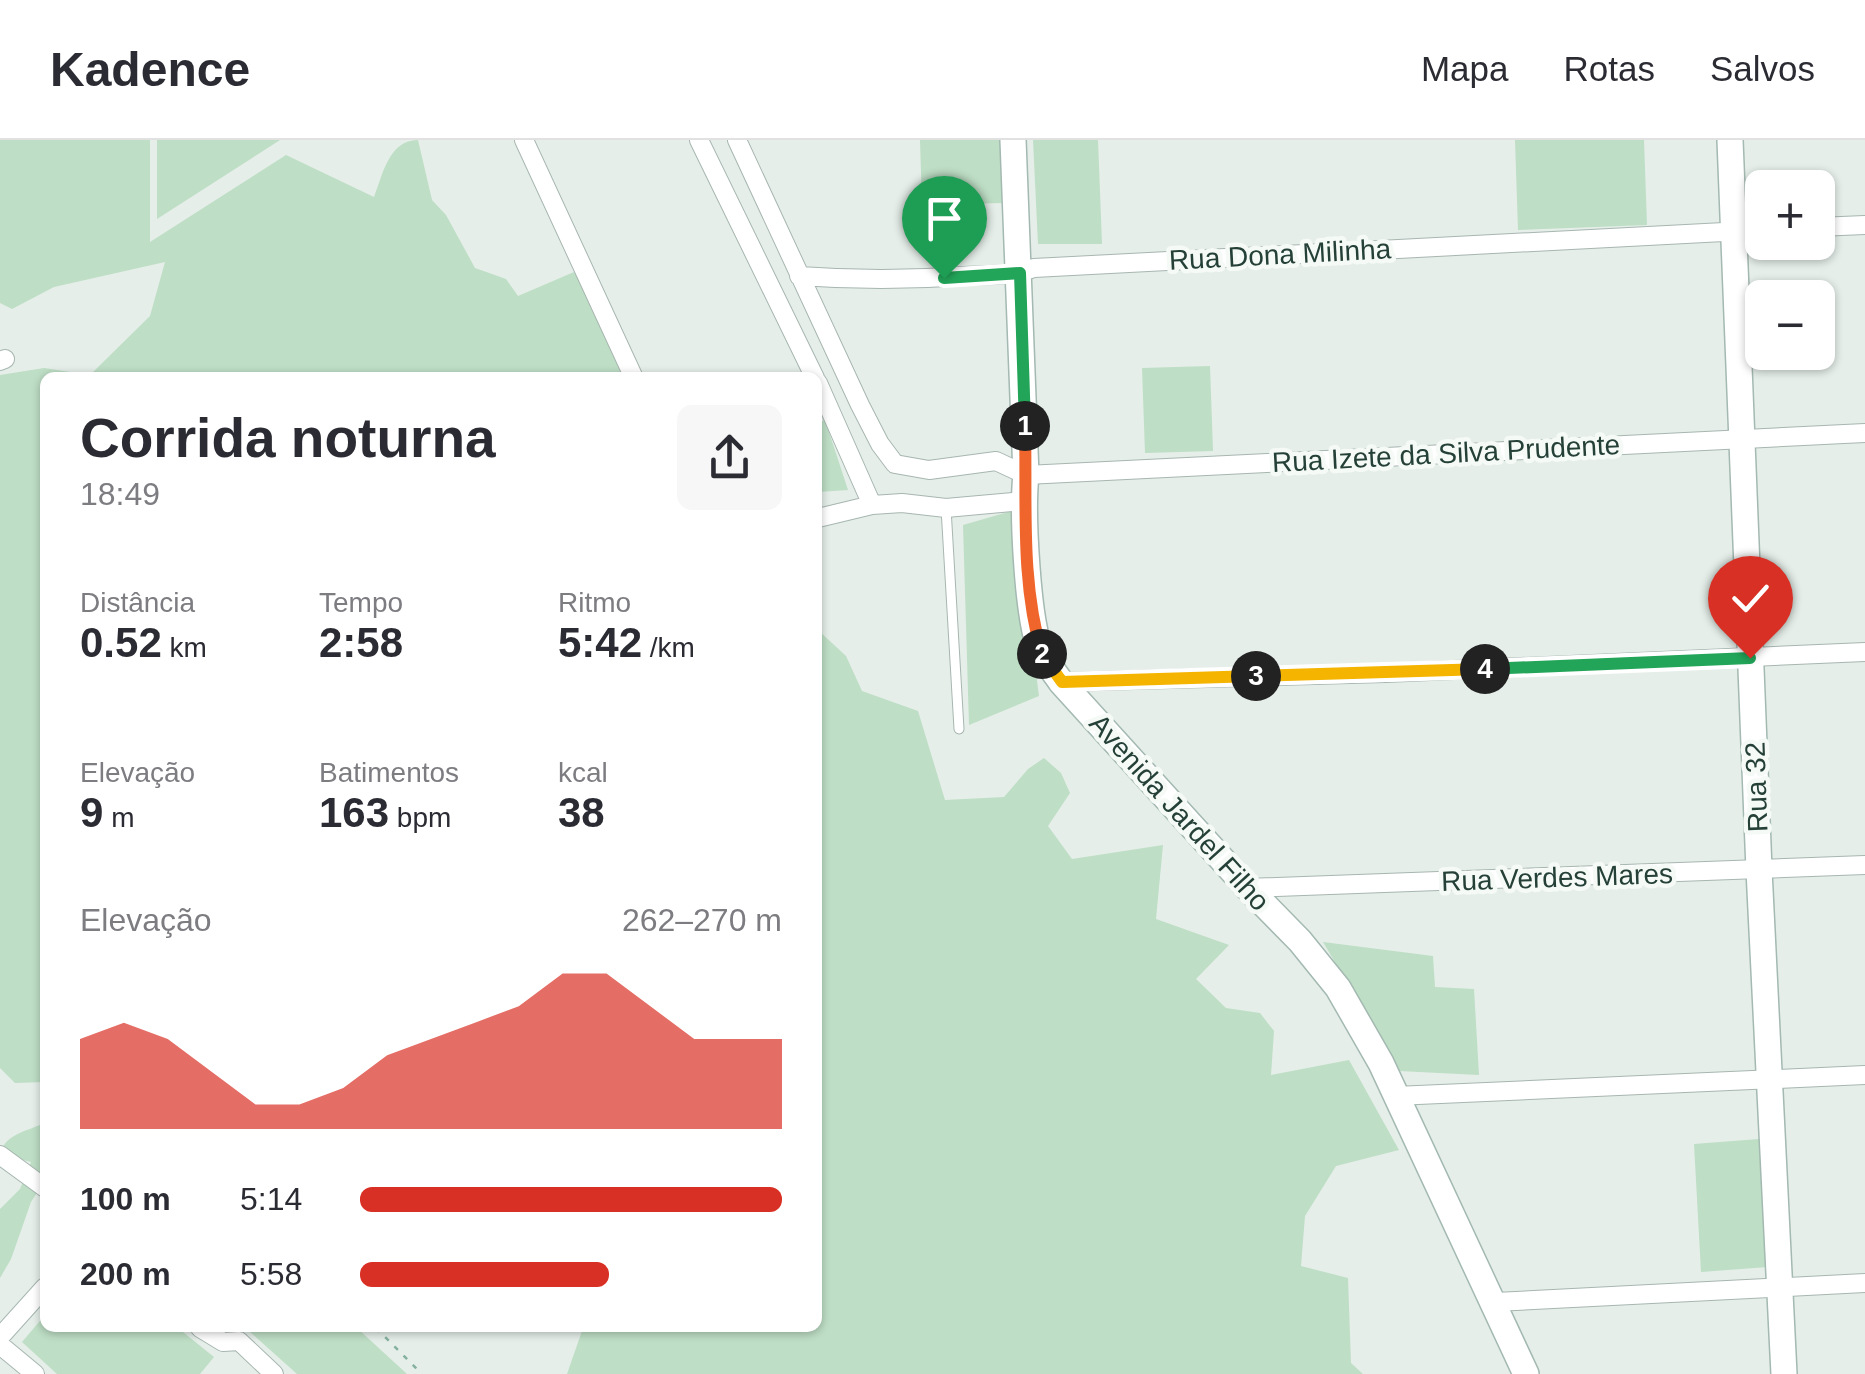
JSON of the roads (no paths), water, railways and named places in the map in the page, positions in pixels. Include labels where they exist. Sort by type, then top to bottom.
[{"type":"main road","name":"Avenida Jardel Filho","points":[[1013,140],[1024,501],[1042,655],[1338,988],[1364,1031],[1526,1374]]},
{"type":"main road","name":"Rua 32","points":[[1730,140],[1740,438],[1784,1374]]},
{"type":"street","points":[[524,140],[631,372]]},
{"type":"street","points":[[699,140],[812,372]]},
{"type":"street","points":[[737,140],[799,276]]},
{"type":"street","points":[[1835,226],[1865,225]]},
{"type":"street","name":"Rua Dona Milinha","points":[[799,276],[860,280],[1020,273],[1057,266],[1745,231]]},
{"type":"street","name":"Rua Izete da Silva Prudente","points":[[799,276],[880,444],[895,464],[930,470],[996,462],[1026,475],[1865,434]]},
{"type":"street","points":[[822,394],[872,506]]},
{"type":"street","points":[[822,517],[902,503],[946,508],[1024,501]]},
{"type":"street","points":[[1062,682],[1386,673],[1865,652]]},
{"type":"street","name":"Rua Verdes Mares","points":[[1248,888],[1865,865]]},
{"type":"street","points":[[1395,1096],[1865,1075]]},
{"type":"street","points":[[0,1155],[40,1184]]},
{"type":"street","points":[[1495,1302],[1865,1283]]},
{"type":"street","points":[[0,1337],[40,1293]]},
{"type":"street","points":[[207,1332],[223,1342],[239,1341],[274,1374]]},
{"type":"street","points":[[0,1345],[35,1374]]},
{"type":"lane","points":[[946,508],[959,729]]}]
